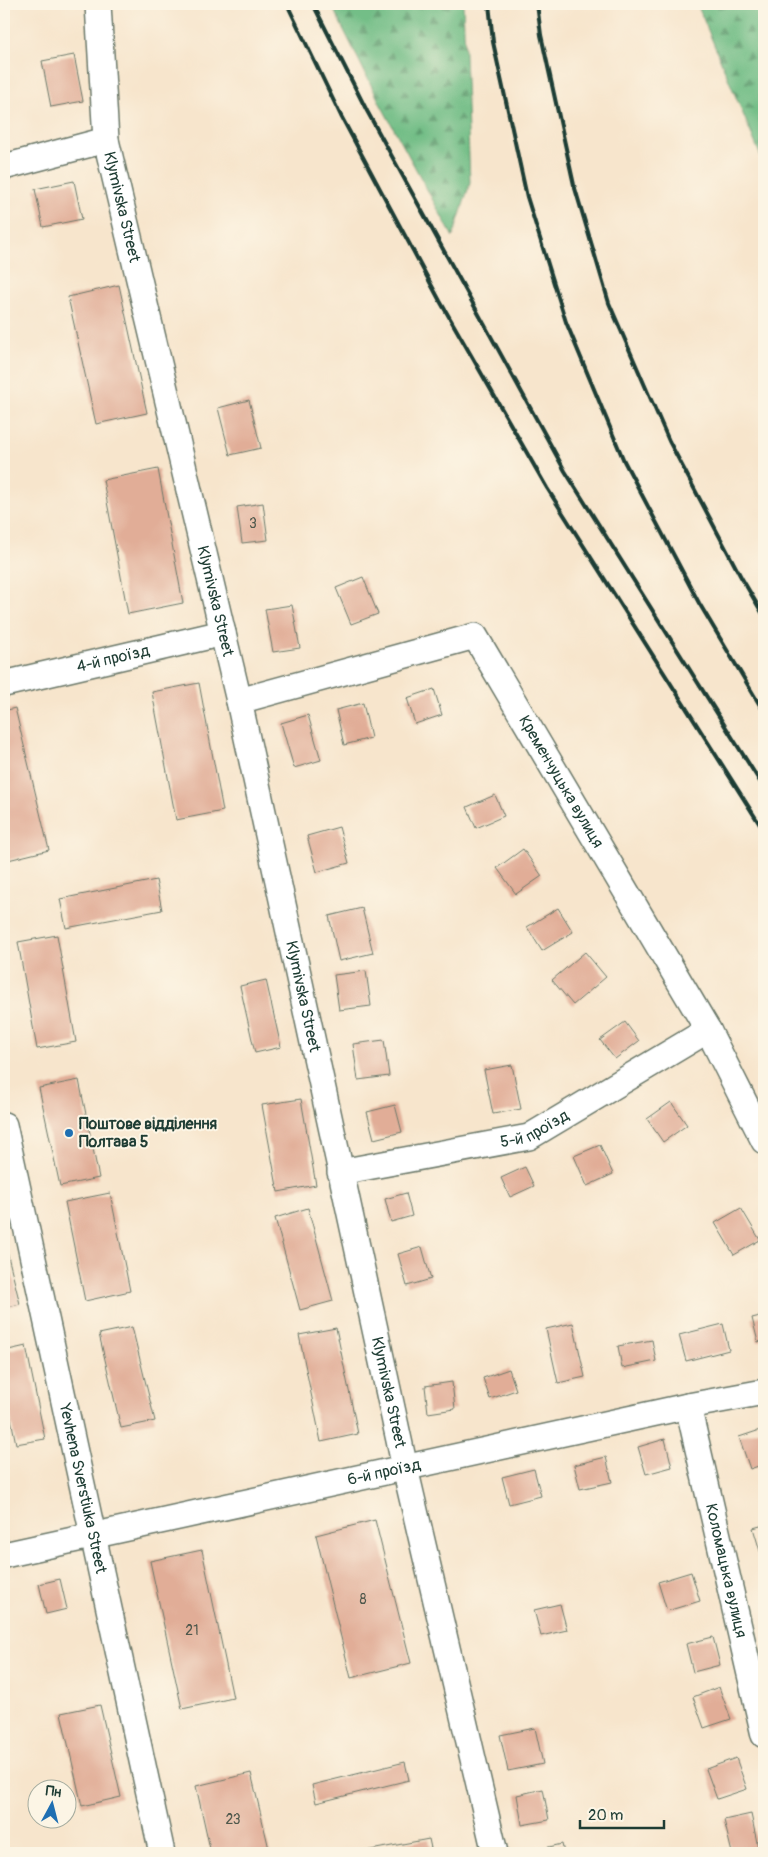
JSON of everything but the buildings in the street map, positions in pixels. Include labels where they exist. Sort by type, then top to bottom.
[{"type":"street","points":[[4,167],[106,140],[100,8],[98,4]]},
{"type":"street","name":"Klymivska Street","points":[[106,140],[239,701],[405,1468],[495,1853]]},
{"type":"street","name":"4-й проїзд","points":[[4,684],[223,633]]},
{"type":"street","name":"Кременчуцька вулиця","points":[[239,701],[475,636],[708,1030],[764,1141]]},
{"type":"street","name":"5-й проїзд","points":[[340,1172],[529,1137],[708,1030]]},
{"type":"street","name":"Yevhena Sverstiuka Street","points":[[4,1125],[162,1853]]},
{"type":"street","name":"6-й проїзд","points":[[4,1555],[688,1406],[764,1392]]},
{"type":"street","name":"Коломацька вулиця","points":[[688,1406],[764,1735]]},
{"type":"green space","points":[[331,4],[463,4],[470,183],[453,237],[381,105]]},
{"type":"green space","points":[[697,4],[764,4],[764,164]]},
{"type":"railway","points":[[287,4],[341,116],[440,301],[547,488],[764,831]]},
{"type":"railway","points":[[313,4],[367,111],[565,471],[764,788]]},
{"type":"railway","points":[[489,4],[493,42],[527,197],[566,322],[624,461],[699,603],[764,712]]},
{"type":"railway","points":[[537,4],[541,35],[574,185],[609,303],[669,441],[741,577],[764,616]]},
{"type":"place","name":"Поштове відділення Полтава 5","points":[[69,1133]]}]
